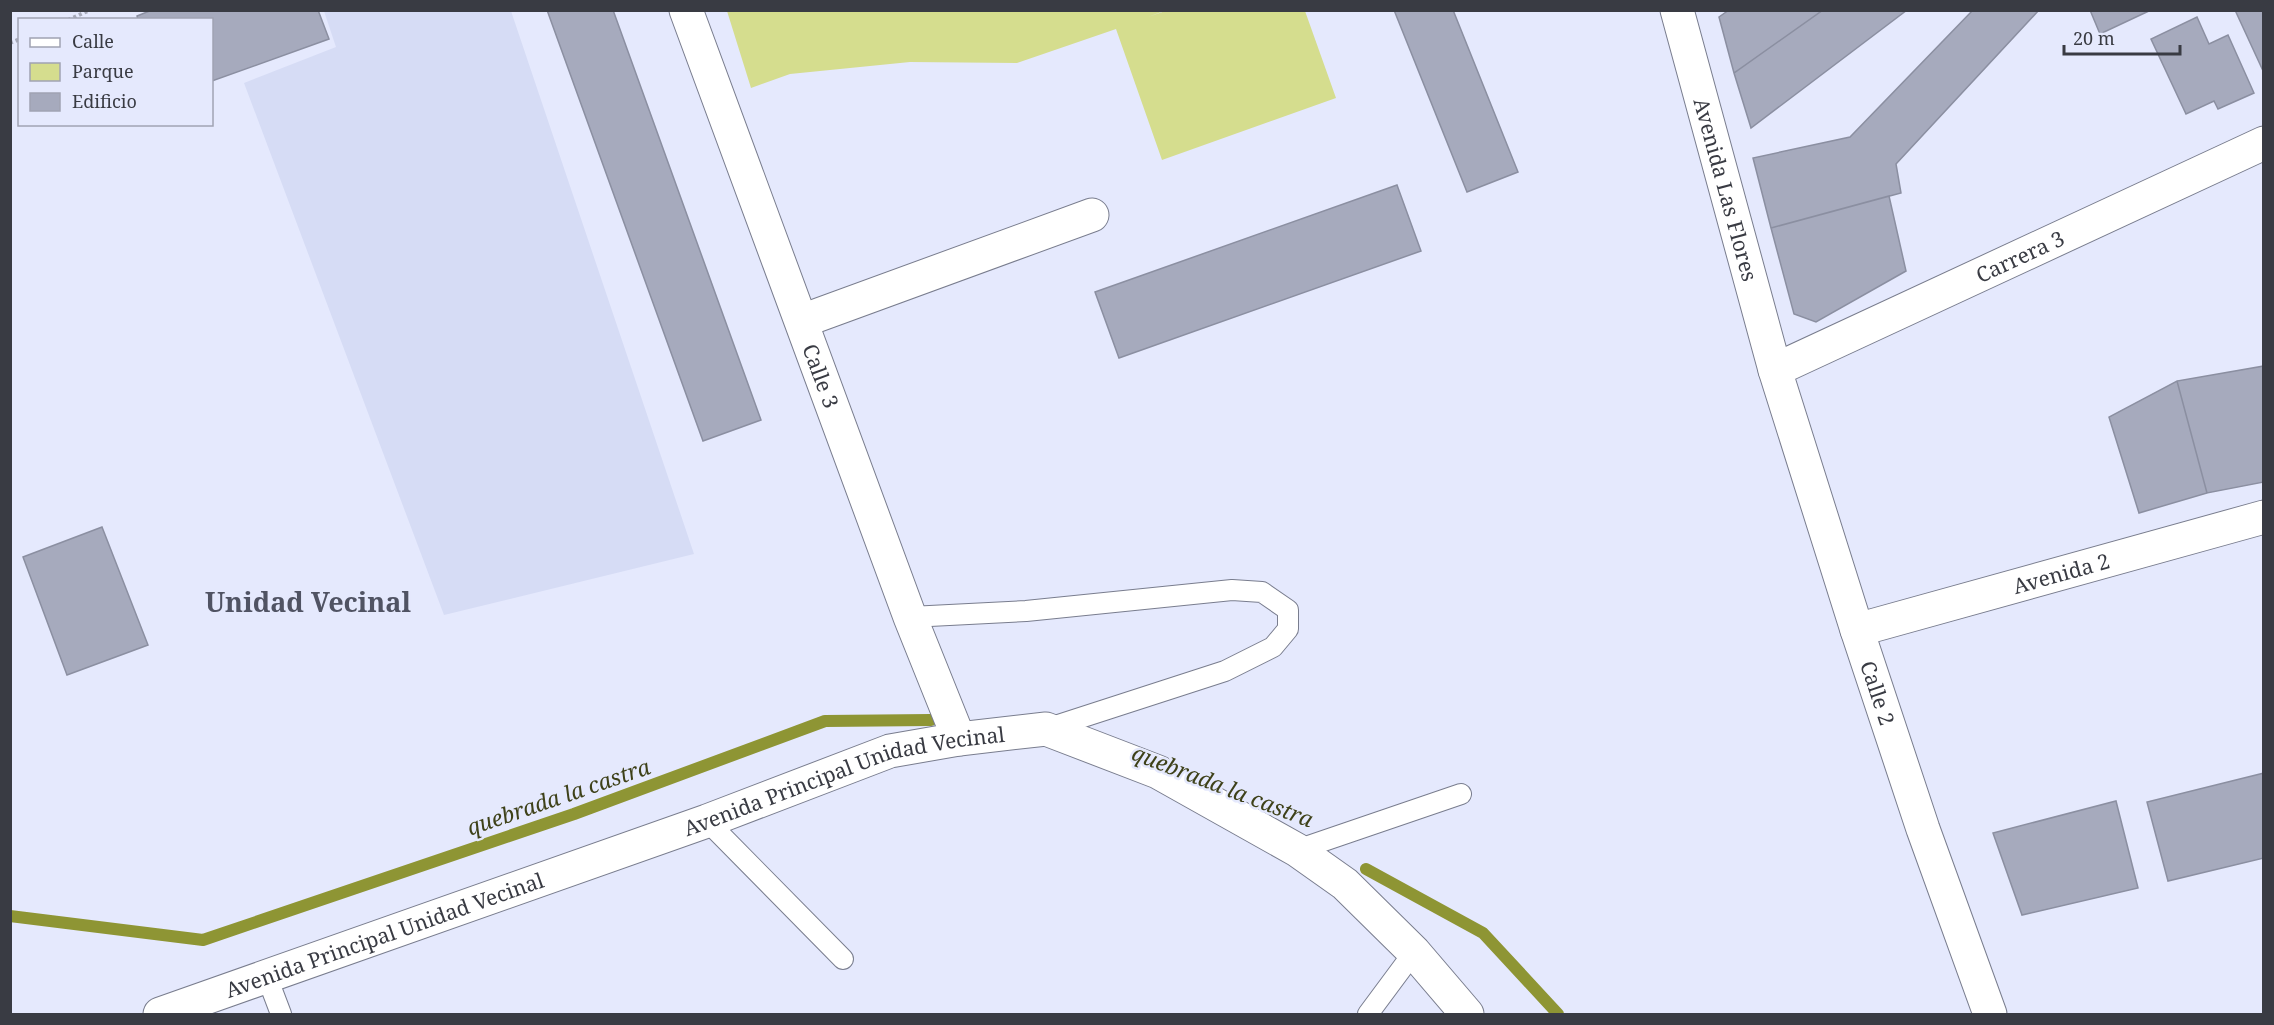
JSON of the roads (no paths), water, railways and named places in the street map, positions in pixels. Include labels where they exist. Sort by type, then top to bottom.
[{"type":"street","name":"Calle 3","points":[[686,10],[910,617],[959,739]]},
{"type":"street","name":"Avenida Las Flores","points":[[1677,10],[1775,370]]},
{"type":"street","name":"Carrera 3","points":[[1775,370],[2264,143]]},
{"type":"street","points":[[802,321],[1092,215]]},
{"type":"street","name":"Calle 2","points":[[1775,370],[1923,829],[1990,1014]]},
{"type":"street","name":"Avenida 2","points":[[1857,630],[2264,517]]},
{"type":"street","name":"Avenida Principal Unidad Vecinal","points":[[160,1014],[706,821],[890,751],[959,739],[1046,729],[1158,772],[1297,850],[1345,884],[1414,952],[1467,1014]]},
{"type":"lane","points":[[910,617],[1026,611],[1232,590],[1262,592],[1288,610],[1288,628],[1273,647],[1264,652],[1225,671],[1046,729]]},
{"type":"lane","points":[[1297,850],[1461,794]]},
{"type":"lane","points":[[706,821],[843,959]]},
{"type":"lane","points":[[1368,1014],[1414,952]]},
{"type":"lane","points":[[267,977],[281,1014]]},
{"type":"waterway","name":"quebrada la castra","points":[[10,916],[203,940],[574,814],[825,721],[931,720]]},
{"type":"waterway","name":"quebrada la castra","points":[[1366,869],[1483,933],[1558,1014]]},
{"type":"district","name":"Unidad Vecinal","points":[[308,601]]}]
